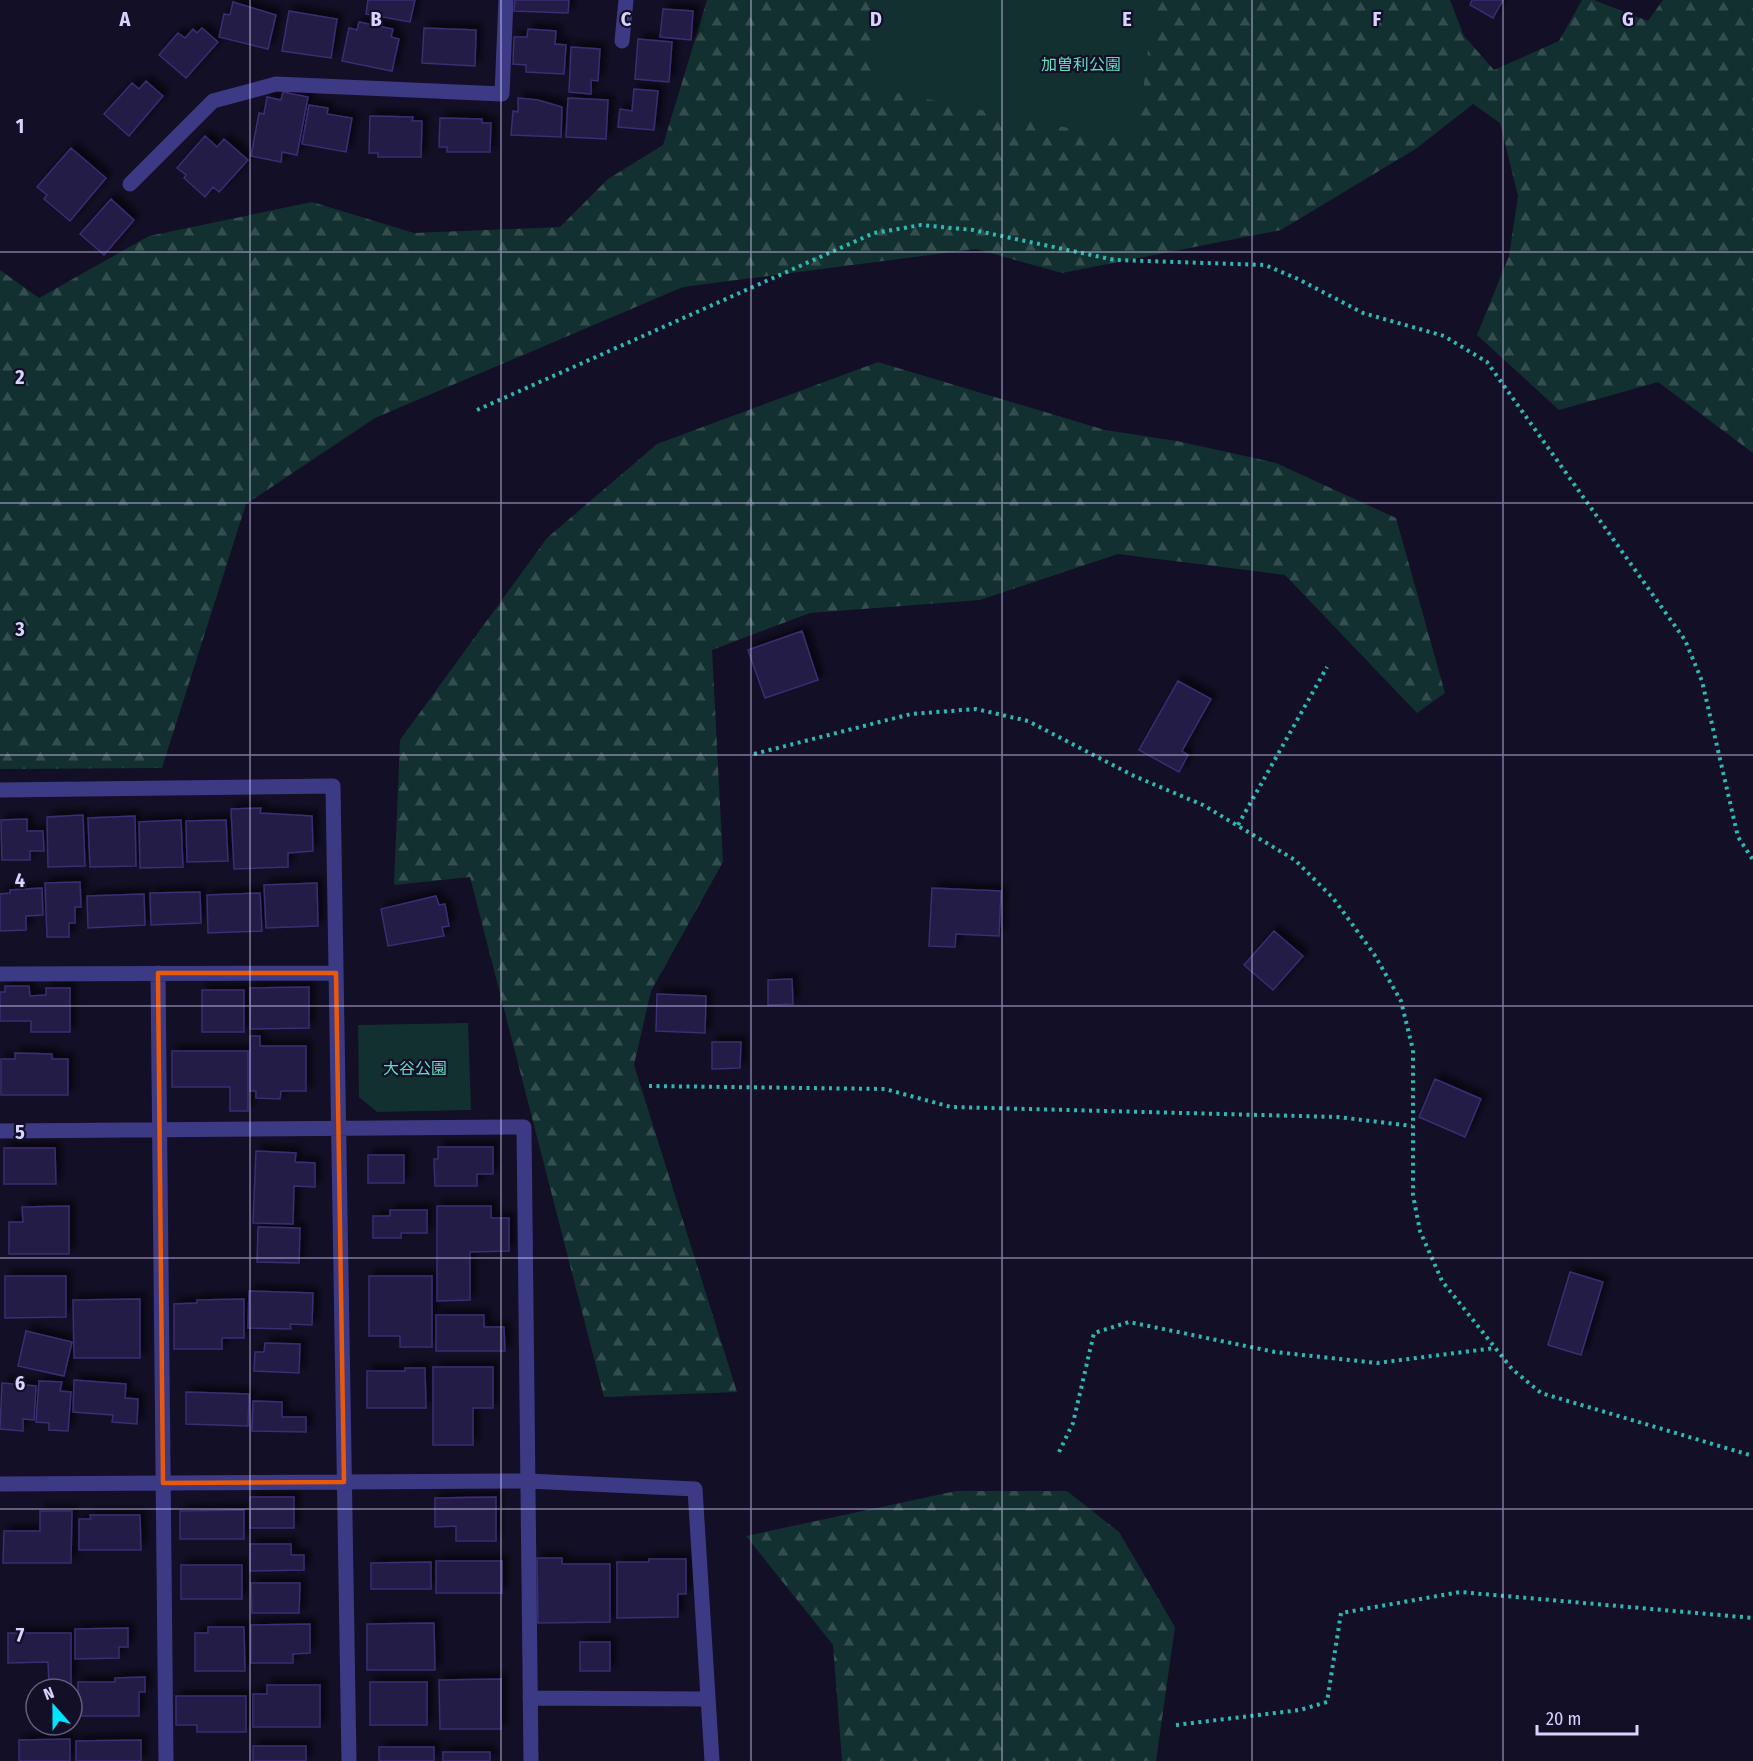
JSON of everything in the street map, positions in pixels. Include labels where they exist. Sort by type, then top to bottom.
[{"type":"street","points":[[130,184],[213,101],[276,84],[502,94],[506,0]]},
{"type":"street","points":[[622,41],[626,0]]},
{"type":"street","points":[[0,790],[333,786],[349,1761]]},
{"type":"street","points":[[158,973],[166,1761]]},
{"type":"street","points":[[0,974],[336,973]]},
{"type":"street","points":[[0,1131],[524,1127],[531,1761]]},
{"type":"street","points":[[0,1484],[528,1481],[695,1489],[706,1699],[712,1761]]},
{"type":"street","points":[[530,1698],[706,1699]]},
{"type":"path","points":[[477,410],[874,233],[921,225],[973,230],[1115,260],[1265,265],[1298,279],[1363,313],[1444,336],[1487,362],[1685,640],[1702,681],[1738,837],[1753,860]]},
{"type":"path","points":[[1238,825],[1327,667]]},
{"type":"path","points":[[754,754],[911,714],[976,709],[1028,721],[1134,776],[1203,805],[1295,860],[1333,898],[1374,954],[1401,1001],[1413,1050],[1413,1195],[1420,1231],[1442,1281],[1512,1369],[1541,1393],[1753,1456]]},
{"type":"path","points":[[649,1086],[885,1089],[951,1107],[1338,1117],[1412,1126]]},
{"type":"path","points":[[1059,1452],[1073,1423],[1094,1333],[1129,1322],[1275,1352],[1377,1363],[1496,1348]]},
{"type":"path","points":[[1176,1725],[1300,1710],[1327,1702],[1341,1613],[1460,1592],[1753,1618]]},
{"type":"highlighted area","points":[[158,973],[336,973],[344,1482],[163,1483]]},
{"type":"green space","points":[[707,0],[1450,0],[1464,36],[1494,70],[1559,41],[1582,0],[1594,0],[1648,21],[1663,0],[1753,0],[1753,453],[1658,382],[1559,410],[1477,335],[1509,256],[1518,196],[1500,123],[1473,104],[1417,148],[1281,230],[1062,273],[976,249],[683,287],[375,418],[246,504],[162,768],[0,769],[0,270],[39,298],[149,236],[312,202],[414,233],[560,227],[608,179],[663,145]]},
{"type":"green space","name":"加曽利公園","points":[[886,0],[1154,0],[1137,142],[869,87]]},
{"type":"green space","points":[[878,362],[1105,430],[1177,441],[1276,463],[1396,518],[1445,693],[1417,713],[1285,575],[1118,554],[980,600],[810,613],[712,650],[723,862],[651,991],[634,1065],[737,1392],[604,1397],[470,877],[394,885],[400,740],[547,538],[657,444]]},
{"type":"green space","name":"大谷公園","points":[[468,1023],[471,1110],[377,1112],[359,1097],[358,1025]]},
{"type":"green space","points":[[956,1491],[1067,1491],[1119,1532],[1175,1627],[1156,1761],[842,1761],[833,1645],[746,1536]]},
{"type":"building","points":[[368,0],[415,0],[410,22],[366,14]]},
{"type":"building","points":[[515,0],[569,0],[568,13],[514,11]]},
{"type":"building","points":[[1472,0],[1503,0],[1493,18],[1470,5]]},
{"type":"building","points":[[233,2],[276,15],[268,49],[219,37],[224,14],[230,15]]},
{"type":"building","points":[[663,9],[693,11],[691,40],[660,37]]},
{"type":"building","points":[[289,11],[337,19],[331,58],[282,51]]},
{"type":"building","points":[[359,22],[393,29],[391,37],[399,39],[392,71],[342,61],[349,28],[357,30]]},
{"type":"building","points":[[202,28],[218,42],[186,78],[159,55],[178,33],[185,38],[193,29],[197,33]]},
{"type":"building","points":[[424,28],[476,30],[475,66],[422,63]]},
{"type":"building","points":[[528,29],[556,31],[555,44],[566,45],[564,74],[526,72],[526,65],[513,64],[514,37],[527,37]]},
{"type":"building","points":[[638,39],[672,42],[669,82],[635,79]]},
{"type":"building","points":[[571,47],[600,49],[598,81],[591,80],[591,94],[569,92]]},
{"type":"building","points":[[146,81],[163,96],[129,136],[104,114],[132,83],[139,89]]},
{"type":"building","points":[[634,89],[658,91],[654,130],[618,127],[620,109],[632,111]]},
{"type":"building","points":[[283,92],[308,97],[297,155],[282,152],[281,162],[251,156],[259,113],[264,114],[267,97],[281,100]]},
{"type":"building","points":[[518,98],[538,100],[562,107],[561,137],[511,135],[513,111],[518,112]]},
{"type":"building","points":[[568,98],[608,100],[606,139],[566,137]]},
{"type":"building","points":[[309,105],[328,108],[327,114],[352,118],[346,152],[302,144]]},
{"type":"building","points":[[370,116],[413,117],[412,121],[422,121],[421,157],[378,157],[378,153],[369,153]]},
{"type":"building","points":[[440,118],[482,119],[482,123],[491,123],[490,152],[447,152],[447,147],[439,147]]},
{"type":"building","points":[[205,136],[217,147],[224,139],[248,160],[219,192],[213,187],[205,197],[184,178],[186,175],[177,168]]},
{"type":"building","points":[[71,148],[106,178],[70,221],[44,199],[47,195],[37,187]]},
{"type":"building","points":[[111,199],[134,220],[104,255],[80,234]]},
{"type":"building","points":[[802,631],[818,680],[765,698],[748,650]]},
{"type":"building","points":[[1178,681],[1211,699],[1182,751],[1188,755],[1179,772],[1139,750]]},
{"type":"building","points":[[261,808],[260,813],[312,816],[313,851],[288,853],[288,867],[234,869],[231,809]]},
{"type":"building","points":[[83,815],[85,866],[48,867],[47,817]]},
{"type":"building","points":[[135,816],[136,866],[90,867],[88,818]]},
{"type":"building","points":[[27,819],[27,831],[43,831],[44,851],[30,851],[30,860],[2,860],[1,820]]},
{"type":"building","points":[[181,820],[183,867],[140,868],[139,822]]},
{"type":"building","points":[[226,820],[228,861],[187,862],[186,821]]},
{"type":"building","points":[[80,882],[81,907],[75,907],[75,923],[69,923],[69,937],[47,937],[45,883]]},
{"type":"building","points":[[317,883],[318,926],[266,928],[264,885]]},
{"type":"building","points":[[42,888],[43,915],[26,916],[26,930],[0,931],[0,894],[10,893],[10,890]]},
{"type":"building","points":[[932,888],[1001,891],[999,936],[956,934],[955,947],[929,946]]},
{"type":"building","points":[[200,892],[201,923],[151,925],[150,893]]},
{"type":"building","points":[[260,893],[262,931],[208,933],[207,895]]},
{"type":"building","points":[[144,894],[145,925],[88,928],[87,896]]},
{"type":"building","points":[[436,896],[439,905],[445,904],[449,926],[442,927],[444,936],[388,946],[381,909]]},
{"type":"building","points":[[1274,931],[1303,956],[1273,990],[1244,965]]},
{"type":"building","points":[[792,979],[793,1004],[768,1005],[768,980]]},
{"type":"building","points":[[5,986],[29,986],[30,996],[46,995],[46,988],[70,988],[70,1032],[31,1032],[31,1021],[0,1021],[0,992],[5,992]]},
{"type":"building","points":[[309,987],[309,1028],[250,1029],[250,988]]},
{"type":"building","points":[[202,990],[244,990],[244,1032],[202,1032]]},
{"type":"building","points":[[657,994],[706,996],[705,1033],[656,1031]]},
{"type":"building","points":[[250,1036],[260,1036],[260,1046],[306,1046],[306,1091],[281,1091],[280,1099],[256,1098],[256,1091],[250,1091]]},
{"type":"building","points":[[712,1042],[741,1042],[740,1068],[712,1069]]},
{"type":"building","points":[[172,1051],[248,1051],[248,1111],[230,1111],[230,1087],[172,1087]]},
{"type":"building","points":[[15,1053],[52,1054],[52,1059],[68,1059],[68,1095],[1,1095],[1,1059],[15,1059]]},
{"type":"building","points":[[1435,1079],[1481,1099],[1465,1137],[1419,1117]]},
{"type":"building","points":[[438,1147],[493,1147],[493,1174],[477,1174],[477,1186],[435,1186],[434,1159],[438,1159]]},
{"type":"building","points":[[4,1148],[55,1148],[56,1184],[4,1184]]},
{"type":"building","points":[[256,1151],[296,1153],[295,1162],[315,1163],[315,1187],[294,1186],[293,1224],[253,1223]]},
{"type":"building","points":[[368,1155],[404,1155],[404,1183],[368,1183]]},
{"type":"building","points":[[69,1206],[69,1254],[9,1254],[9,1222],[23,1222],[22,1207]]},
{"type":"building","points":[[437,1206],[491,1206],[491,1218],[509,1218],[509,1251],[470,1252],[470,1300],[437,1301]]},
{"type":"building","points":[[390,1210],[427,1210],[427,1233],[401,1233],[401,1238],[373,1238],[373,1216],[390,1216]]},
{"type":"building","points":[[258,1227],[300,1228],[299,1263],[257,1262]]},
{"type":"building","points":[[1570,1272],[1603,1282],[1581,1355],[1548,1345]]},
{"type":"building","points":[[5,1276],[66,1276],[66,1317],[5,1318]]},
{"type":"building","points":[[369,1276],[432,1276],[432,1347],[400,1347],[400,1336],[369,1336]]},
{"type":"building","points":[[249,1291],[313,1293],[312,1325],[290,1324],[291,1329],[248,1328]]},
{"type":"building","points":[[140,1299],[140,1358],[74,1358],[73,1300]]},
{"type":"building","points":[[244,1299],[244,1338],[222,1338],[222,1349],[174,1349],[174,1304],[197,1303],[197,1300]]},
{"type":"building","points":[[436,1315],[484,1315],[484,1327],[504,1327],[505,1351],[436,1351]]},
{"type":"building","points":[[26,1331],[72,1342],[64,1376],[18,1366]]},
{"type":"building","points":[[265,1343],[300,1344],[299,1373],[254,1371],[255,1352],[264,1352]]},
{"type":"building","points":[[433,1367],[493,1367],[493,1408],[473,1408],[473,1445],[433,1445]]},
{"type":"building","points":[[405,1368],[425,1368],[426,1408],[367,1408],[367,1371],[405,1371]]},
{"type":"building","points":[[74,1380],[126,1384],[125,1398],[138,1399],[137,1424],[112,1422],[113,1415],[73,1412]]},
{"type":"building","points":[[39,1381],[62,1382],[60,1391],[71,1392],[68,1431],[49,1430],[49,1423],[36,1422]]},
{"type":"building","points":[[2,1383],[36,1386],[34,1420],[23,1419],[23,1431],[0,1429]]},
{"type":"building","points":[[186,1392],[249,1394],[248,1426],[186,1424]]},
{"type":"building","points":[[253,1401],[282,1402],[282,1417],[306,1417],[306,1432],[252,1431]]},
{"type":"building","points":[[250,1497],[294,1497],[294,1528],[250,1528]]},
{"type":"building","points":[[496,1497],[496,1541],[456,1541],[456,1526],[435,1527],[435,1498]]},
{"type":"building","points":[[244,1510],[244,1539],[180,1539],[180,1511]]},
{"type":"building","points":[[40,1511],[72,1511],[71,1563],[3,1563],[4,1531],[40,1531]]},
{"type":"building","points":[[90,1515],[140,1515],[141,1550],[79,1550],[79,1519],[91,1519]]},
{"type":"building","points":[[250,1544],[291,1544],[291,1555],[304,1555],[304,1570],[250,1571]]},
{"type":"building","points":[[537,1558],[562,1558],[562,1564],[610,1564],[610,1622],[538,1623]]},
{"type":"building","points":[[649,1559],[686,1559],[686,1594],[678,1594],[678,1617],[617,1618],[617,1562],[649,1562]]},
{"type":"building","points":[[436,1561],[502,1561],[502,1593],[436,1593]]},
{"type":"building","points":[[431,1562],[431,1589],[371,1589],[371,1563]]},
{"type":"building","points":[[181,1565],[242,1565],[242,1599],[181,1599]]},
{"type":"building","points":[[251,1583],[300,1583],[299,1613],[252,1613]]},
{"type":"building","points":[[434,1623],[435,1670],[367,1670],[367,1624]]},
{"type":"building","points":[[310,1624],[310,1653],[293,1654],[293,1663],[251,1663],[251,1625]]},
{"type":"building","points":[[208,1627],[244,1627],[245,1671],[195,1671],[195,1633],[208,1633]]},
{"type":"building","points":[[128,1628],[128,1647],[119,1647],[119,1658],[75,1659],[75,1629]]},
{"type":"building","points":[[8,1633],[71,1633],[71,1677],[49,1677],[48,1662],[8,1663]]},
{"type":"building","points":[[580,1642],[610,1642],[610,1671],[580,1671]]},
{"type":"building","points":[[145,1677],[145,1692],[139,1692],[139,1716],[84,1716],[84,1682],[115,1682],[115,1678]]},
{"type":"building","points":[[501,1679],[501,1729],[440,1729],[439,1680]]},
{"type":"building","points":[[370,1682],[427,1682],[427,1725],[370,1725]]},
{"type":"building","points":[[267,1685],[320,1685],[320,1727],[253,1727],[253,1694],[267,1694]]},
{"type":"building","points":[[176,1696],[246,1696],[246,1732],[197,1732],[197,1725],[176,1725]]},
{"type":"building","points":[[70,1739],[70,1761],[19,1761],[19,1740]]},
{"type":"building","points":[[141,1740],[141,1761],[76,1761],[76,1741]]},
{"type":"building","points":[[253,1746],[306,1746],[306,1761],[253,1761]]},
{"type":"building","points":[[379,1747],[434,1747],[434,1761],[379,1761]]},
{"type":"building","points":[[443,1752],[490,1752],[490,1761],[443,1761]]}]
